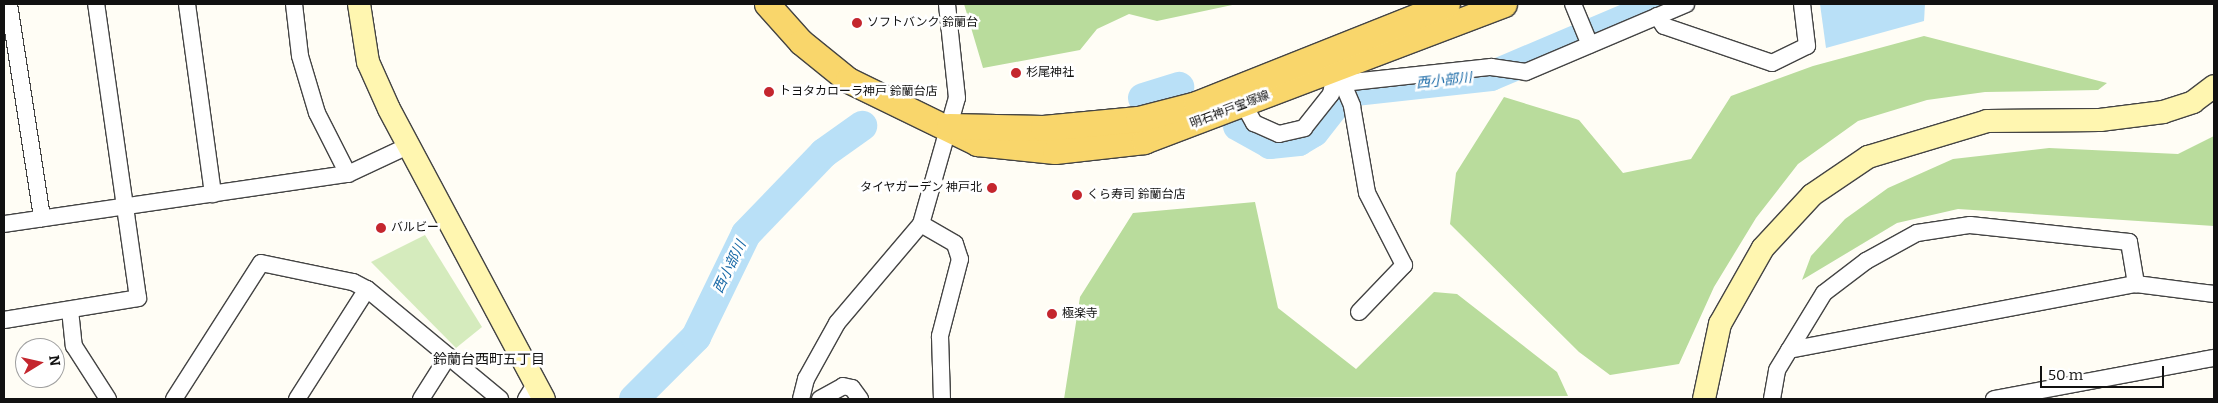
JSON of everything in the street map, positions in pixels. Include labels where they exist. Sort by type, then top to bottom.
[{"type":"main road","name":"明石神戸宝塚線","points":[[766,4],[801,42],[848,80],[948,126],[977,143],[1055,151],[1097,150],[1144,141],[1244,105],[1504,4]]},
{"type":"main road","name":"明石神戸宝塚線","points":[[948,126],[1043,128],[1138,119],[1196,104],[1447,4]]},
{"type":"street","points":[[9,4],[42,218]]},
{"type":"street","points":[[4,320],[138,298],[96,4]]},
{"type":"street","points":[[187,4],[213,194]]},
{"type":"street","points":[[294,4],[300,56],[316,113],[348,174]]},
{"type":"street","points":[[359,4],[368,62],[408,146],[535,394]]},
{"type":"street","points":[[801,399],[806,379],[837,323],[921,224],[957,98],[947,4]]},
{"type":"street","points":[[1574,4],[1590,45]]},
{"type":"street","points":[[1336,68],[1352,82],[1491,68],[1526,72],[1686,4]]},
{"type":"street","points":[[1657,16],[1664,26],[1772,63],[1807,46],[1802,4]]},
{"type":"street","points":[[1244,105],[1254,123],[1279,134],[1304,128],[1331,94],[1336,68]]},
{"type":"street","points":[[1336,68],[1352,106],[1366,193],[1404,265],[1359,312]]},
{"type":"street","points":[[1704,399],[1720,324],[1763,248],[1812,195],[1868,157],[1986,121],[2100,120],[2162,112],[2193,102],[2214,86]]},
{"type":"street","points":[[4,224],[126,208],[348,174],[408,146]]},
{"type":"street","points":[[921,224],[955,244],[960,259],[940,336],[942,399]]},
{"type":"street","points":[[1772,399],[1777,370],[1824,293],[1866,261],[1917,233],[1970,225],[2129,242],[2136,284]]},
{"type":"street","points":[[174,399],[261,263],[353,282],[367,289],[447,358],[500,399]]},
{"type":"street","points":[[1788,350],[2136,284],[2214,294]]},
{"type":"street","points":[[296,399],[367,289]]},
{"type":"street","points":[[70,310],[74,346],[108,399]]},
{"type":"street","points":[[421,399],[447,358]]},
{"type":"street","points":[[1994,399],[2214,358]]},
{"type":"street","points":[[820,399],[843,386],[852,388],[860,399]]},
{"type":"green space","points":[[964,4],[1237,4],[1157,21],[1129,14],[1097,29],[1080,50],[983,68]]},
{"type":"green space","points":[[1924,36],[2107,83],[2098,90],[1985,92],[1927,100],[1858,121],[1798,164],[1756,218],[1714,287],[1679,364],[1610,375],[1579,352],[1450,224],[1456,173],[1504,97],[1579,120],[1623,173],[1691,159],[1731,96],[1813,66]]},
{"type":"green space","points":[[2214,136],[2214,226],[1958,209],[1897,223],[1802,280],[1811,256],[1845,219],[1888,188],[1953,159],[2049,148],[2178,154]]},
{"type":"green space","points":[[1255,202],[1278,308],[1356,369],[1434,292],[1457,294],[1557,372],[1568,396],[1064,399],[1080,297],[1133,213]]},
{"type":"green space","points":[[425,235],[482,327],[456,348],[371,262]]},
{"type":"water","points":[[1820,4],[1925,4],[1924,21],[1826,48]]},
{"type":"waterway","name":"西小部川","points":[[1238,126],[1270,144],[1299,141],[1314,132],[1338,101],[1355,91],[1491,76],[1661,4]]},
{"type":"waterway","name":"西小部川","points":[[1143,98],[1179,87]]},
{"type":"waterway","name":"西小部川","points":[[634,399],[696,337],[746,234],[824,153],[862,126]]},
{"type":"place","name":"ソフトバンク 鈴蘭台","points":[[857,23]]},
{"type":"place","name":"杉尾神社","points":[[1016,73]]},
{"type":"place","name":"トヨタカローラ神戸 鈴蘭台店","points":[[769,92]]},
{"type":"place","name":"タイヤガーデン 神戸北","points":[[992,188]]},
{"type":"place","name":"くら寿司 鈴蘭台店","points":[[1077,195]]},
{"type":"place","name":"バルビー","points":[[381,228]]},
{"type":"place","name":"極楽寺","points":[[1052,314]]},
{"type":"district","name":"鈴蘭台西町五丁目","points":[[489,360]]}]
